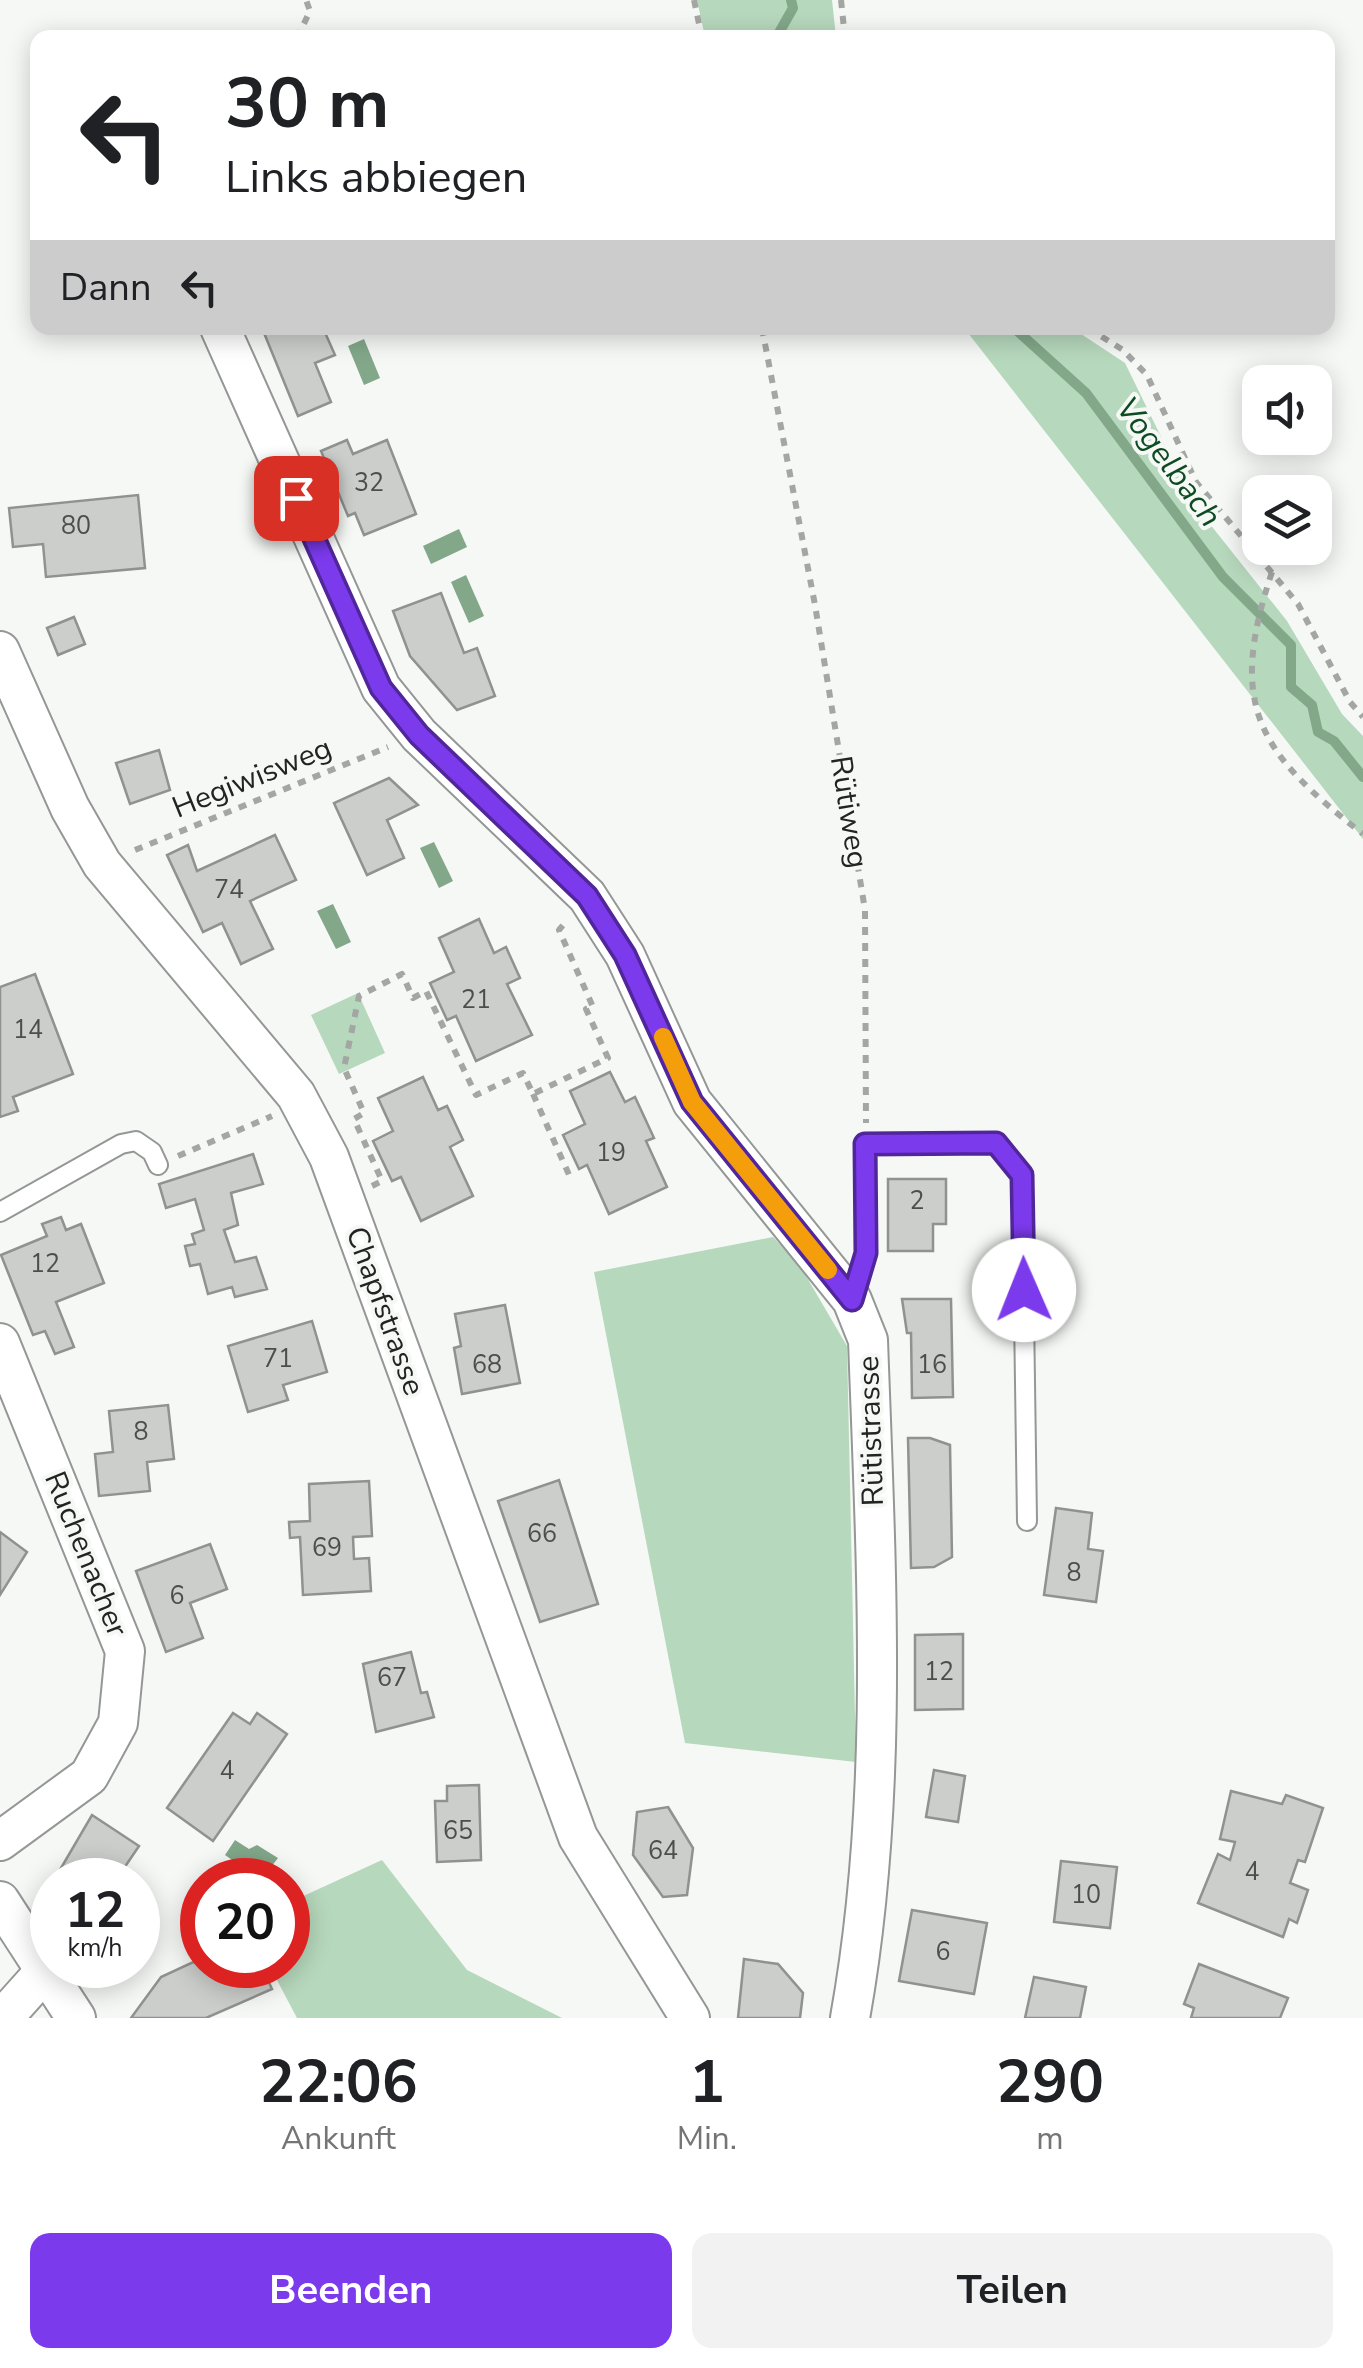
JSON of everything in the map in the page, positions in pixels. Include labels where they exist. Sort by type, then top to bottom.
[{"type":"street","name":"Rütistrasse","points":[[223,335],[381,688],[419,735],[587,896],[625,955],[692,1102],[852,1300],[868,1340],[875,1747],[864,1917],[850,2018]]},
{"type":"street","name":"Chapfstrasse","points":[[0,651],[70,808],[102,864],[296,1095],[329,1157],[578,1837],[690,2018]]},
{"type":"street","name":"Ruchenacher","points":[[0,1343],[125,1651],[118,1723],[89,1776],[0,1841]]},
{"type":"street","points":[[0,1901],[30,1946]]},
{"type":"street","points":[[3,2018],[30,1988]]},
{"type":"street","points":[[57,1988],[76,2018]]},
{"type":"lane","points":[[0,1212],[120,1144],[136,1141],[152,1152],[158,1164]]},
{"type":"lane","points":[[852,1300],[866,1253],[865,1144],[996,1143],[1022,1175],[1027,1521]]},
{"type":"path","points":[[301,30],[310,11],[306,0]]},
{"type":"path","points":[[694,0],[700,30]]},
{"type":"path","points":[[841,0],[843,30]]},
{"type":"path","name":"Rütiweg","points":[[763,335],[815,605],[865,910],[869,1059],[865,1144]]},
{"type":"path","points":[[1099,335],[1123,350],[1147,375],[1196,482],[1298,604],[1350,702],[1363,716]]},
{"type":"path","points":[[1272,571],[1259,624],[1254,672],[1258,724],[1288,769],[1362,833]]},
{"type":"path","name":"Hegiwisweg","points":[[102,864],[419,735]]},
{"type":"path","points":[[532,1094],[608,1058],[586,1010],[593,1007],[575,968]]},
{"type":"path","points":[[348,1078],[344,1068],[359,996],[402,974],[413,998],[426,990],[476,1094],[522,1073],[570,1177]]},
{"type":"path","points":[[158,1164],[270,1118],[296,1095]]},
{"type":"shaded area","points":[[697,0],[832,0],[835,30],[703,30]]},
{"type":"shaded area","points":[[970,335],[1083,335],[1125,363],[1194,504],[1287,621],[1342,714],[1363,736],[1363,839]]},
{"type":"shaded area","points":[[364,339],[380,378],[364,385],[348,346]]},
{"type":"shaded area","points":[[459,529],[467,547],[431,564],[423,546]]},
{"type":"shaded area","points":[[466,575],[484,616],[469,623],[451,582]]},
{"type":"shaded area","points":[[434,842],[453,881],[439,888],[420,848]]},
{"type":"shaded area","points":[[333,904],[351,942],[336,949],[317,911]]},
{"type":"shaded area","points":[[358,993],[385,1053],[339,1074],[311,1015]]},
{"type":"shaded area","points":[[773,1237],[799,1264],[847,1346],[856,1762],[685,1743],[594,1272]]},
{"type":"shaded area","points":[[235,1840],[249,1849],[257,1845],[278,1858],[229,1858],[225,1855]]},
{"type":"shaded area","points":[[382,1860],[467,1970],[562,2018],[297,2018],[281,1988],[310,1988],[310,1893]]},
{"type":"building","points":[[265,335],[326,335],[335,355],[315,363],[331,402],[298,416]]},
{"type":"building","points":[[347,440],[353,454],[387,440],[416,514],[364,535],[355,513],[348,516],[321,451]]},
{"type":"building","points":[[138,495],[145,568],[46,577],[43,544],[13,547],[9,508]]},
{"type":"building","points":[[441,593],[464,653],[477,648],[495,696],[457,710],[410,656],[393,611]]},
{"type":"building","points":[[74,617],[85,644],[58,655],[47,628]]},
{"type":"building","points":[[159,750],[170,790],[130,804],[116,763]]},
{"type":"building","points":[[389,778],[418,805],[387,820],[404,858],[367,875],[334,803]]},
{"type":"building","points":[[275,835],[296,880],[250,901],[273,949],[241,964],[222,923],[203,932],[167,855],[188,845],[197,871]]},
{"type":"building","points":[[479,919],[494,953],[506,947],[520,978],[507,984],[532,1035],[476,1061],[456,1016],[447,1020],[430,983],[454,972],[439,938]]},
{"type":"building","points":[[35,974],[73,1074],[13,1097],[18,1111],[0,1117],[0,987]]},
{"type":"building","points":[[610,1072],[625,1102],[635,1097],[654,1138],[646,1141],[667,1187],[609,1214],[587,1165],[579,1169],[563,1135],[585,1124],[570,1091]]},
{"type":"building","points":[[423,1077],[438,1110],[447,1106],[463,1140],[450,1147],[473,1196],[421,1221],[401,1177],[392,1181],[373,1141],[393,1131],[378,1098]]},
{"type":"building","points":[[253,1154],[263,1184],[231,1193],[238,1225],[224,1230],[235,1262],[256,1257],[267,1289],[235,1297],[232,1287],[208,1294],[200,1264],[190,1266],[185,1246],[195,1244],[192,1234],[204,1230],[195,1199],[166,1208],[159,1184]]},
{"type":"building","points":[[888,1179],[946,1179],[946,1224],[933,1224],[933,1251],[888,1251]]},
{"type":"building","points":[[61,1217],[66,1230],[81,1224],[104,1283],[56,1302],[74,1347],[55,1354],[45,1331],[33,1335],[1,1255],[47,1236],[42,1224]]},
{"type":"building","points":[[902,1299],[951,1299],[953,1397],[912,1398],[911,1333],[907,1333]]},
{"type":"building","points":[[505,1305],[520,1383],[462,1394],[454,1348],[461,1346],[455,1314]]},
{"type":"building","points":[[312,1321],[327,1372],[283,1385],[288,1400],[248,1412],[228,1346]]},
{"type":"building","points":[[168,1405],[174,1459],[147,1462],[150,1491],[99,1496],[95,1454],[113,1452],[109,1411]]},
{"type":"building","points":[[908,1438],[930,1438],[950,1445],[952,1557],[934,1567],[911,1568]]},
{"type":"building","points":[[559,1480],[598,1604],[540,1622],[498,1501]]},
{"type":"building","points":[[369,1481],[372,1536],[353,1537],[354,1559],[369,1558],[371,1591],[303,1595],[300,1537],[290,1538],[289,1522],[310,1521],[309,1484]]},
{"type":"building","points":[[1056,1508],[1092,1513],[1088,1549],[1103,1551],[1096,1602],[1044,1595]]},
{"type":"building","points":[[0,1532],[27,1552],[0,1595]]},
{"type":"building","points":[[210,1544],[227,1589],[190,1603],[203,1638],[166,1652],[136,1571]]},
{"type":"building","points":[[963,1634],[963,1709],[915,1710],[915,1635]]},
{"type":"building","points":[[411,1652],[421,1693],[427,1692],[434,1717],[376,1732],[363,1664]]},
{"type":"building","points":[[233,1713],[250,1724],[257,1713],[287,1734],[213,1841],[167,1808]]},
{"type":"building","points":[[934,1770],[965,1776],[958,1822],[926,1817]]},
{"type":"building","points":[[479,1785],[481,1860],[437,1862],[435,1801],[447,1801],[447,1786]]},
{"type":"building","points":[[1231,1791],[1282,1804],[1286,1795],[1323,1808],[1305,1862],[1298,1860],[1290,1883],[1308,1890],[1297,1923],[1289,1919],[1283,1937],[1198,1903],[1218,1854],[1230,1860],[1235,1842],[1220,1839]]},
{"type":"building","points":[[668,1807],[693,1848],[687,1895],[663,1897],[633,1855],[637,1812]]},
{"type":"building","points":[[92,1815],[139,1846],[131,1858],[67,1858]]},
{"type":"building","points":[[1061,1861],[1117,1867],[1110,1928],[1054,1922]]},
{"type":"building","points":[[912,1910],[987,1923],[974,1994],[899,1981]]},
{"type":"building","points":[[744,1959],[778,1964],[803,1993],[800,2018],[738,2018]]},
{"type":"building","points":[[1199,1964],[1288,1998],[1280,2018],[1191,2018],[1194,2008],[1184,2004]]},
{"type":"building","points":[[180,1968],[180,1988],[272,1989],[206,2018],[131,2018],[153,1988],[160,1988],[161,1977]]},
{"type":"building","points":[[1034,1977],[1086,1987],[1080,2018],[1025,2018]]},
{"type":"waterway","name":"Vogelbach","points":[[781,30],[793,8],[791,0]]},
{"type":"waterway","name":"Vogelbach","points":[[1022,335],[1086,393],[1223,577],[1291,645],[1291,687],[1312,705],[1318,732],[1334,741],[1363,777]]},
{"type":"slow traffic","points":[[663,1037],[692,1102],[828,1270]]},
{"type":"route","points":[[296,498],[381,688],[419,735],[587,896],[625,955],[692,1102],[852,1300],[866,1253],[865,1144],[996,1143],[1022,1175],[1024,1290]]}]
